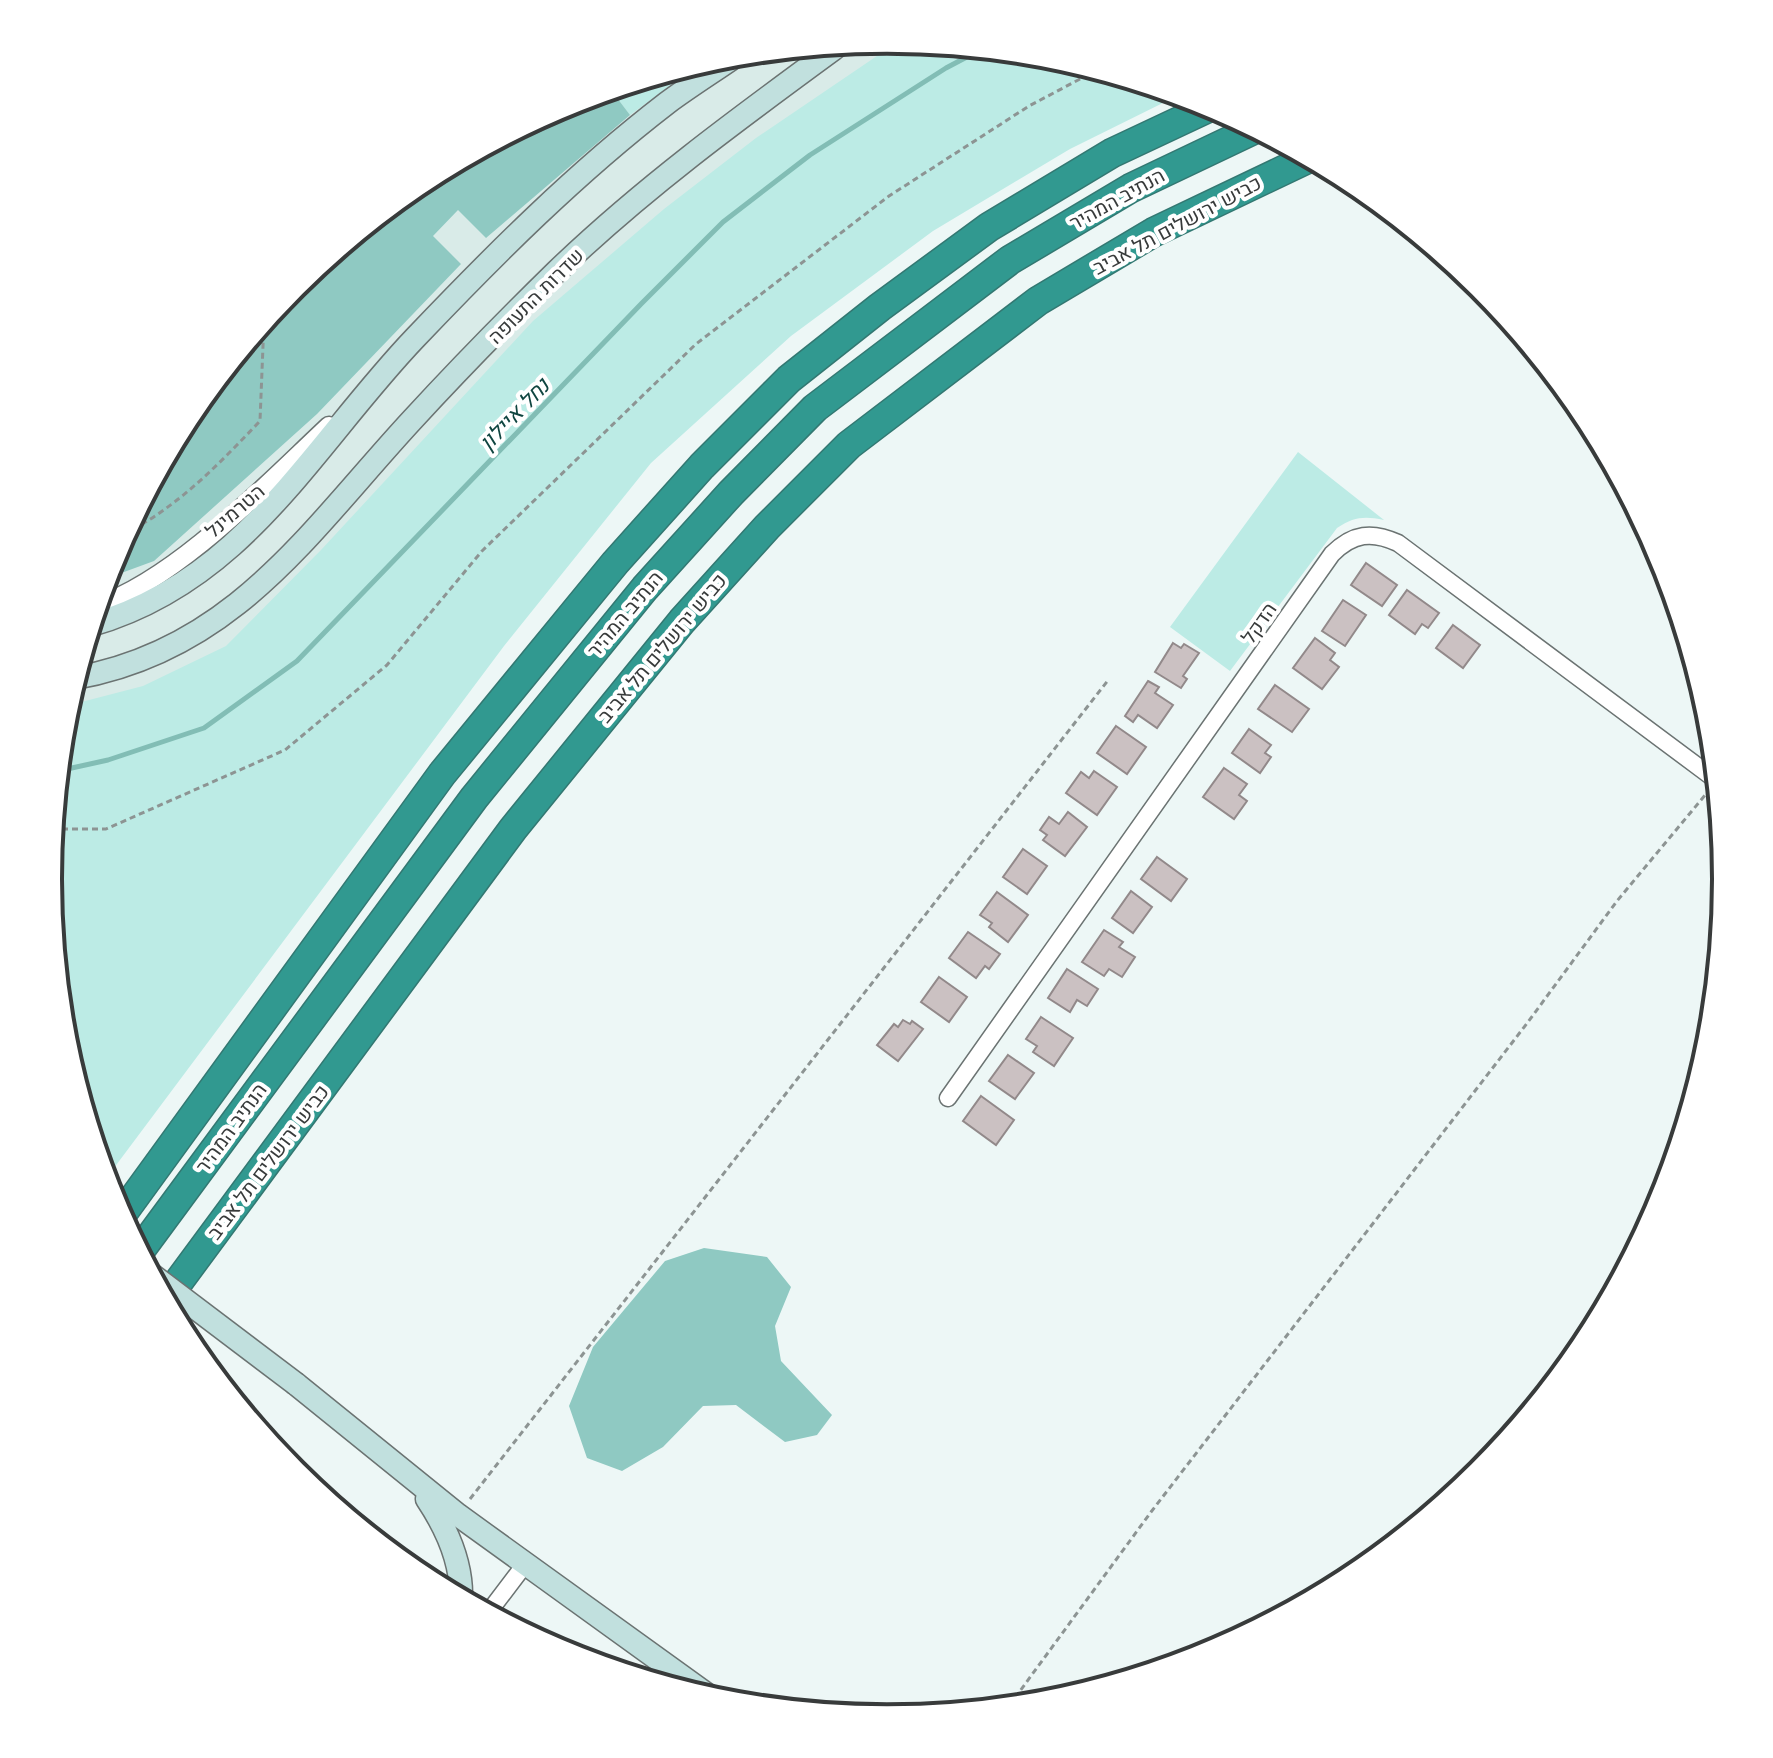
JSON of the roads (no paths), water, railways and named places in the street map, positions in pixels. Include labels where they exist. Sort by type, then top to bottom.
[{"type":"highway","points":[[129,1205],[442,774],[615,563],[702,466],[789,379],[989,227],[1112,153],[1195,114]]},
{"type":"highway","name":"הנתיב המהיר","points":[[146,1242],[474,798],[645,588],[815,408],[1010,260],[1131,188],[1242,135]]},
{"type":"highway","name":"כביש ירושלים תל אביב","points":[[172,1291],[513,829],[682,621],[767,527],[849,445],[1038,301],[1154,232],[1297,164]]},
{"type":"main road","name":"שדרות התעופה","points":[[88,675],[132,663],[181,641],[225,615],[265,582],[306,541],[413,419],[557,272],[702,146],[823,57]]},
{"type":"main road","points":[[103,622],[192,580],[227,550],[276,504],[361,397],[518,232],[595,163],[668,103],[710,74]]},
{"type":"main road","points":[[171,1290],[296,1384],[458,1515],[685,1679]]},
{"type":"main road","points":[[413,1478],[443,1522],[458,1567],[460,1584]]},
{"type":"street","name":"הטרמינל","points":[[111,599],[148,580],[220,526],[361,397]]},
{"type":"street","name":"הדקל","points":[[948,1098],[1332,554],[1355,537],[1382,536],[1398,543],[1705,776]]},
{"type":"street","points":[[495,1604],[526,1563]]},
{"type":"waterway","name":"נחל איילון","points":[[69,768],[108,760],[204,728],[297,661],[723,222],[810,155],[964,58]]}]
